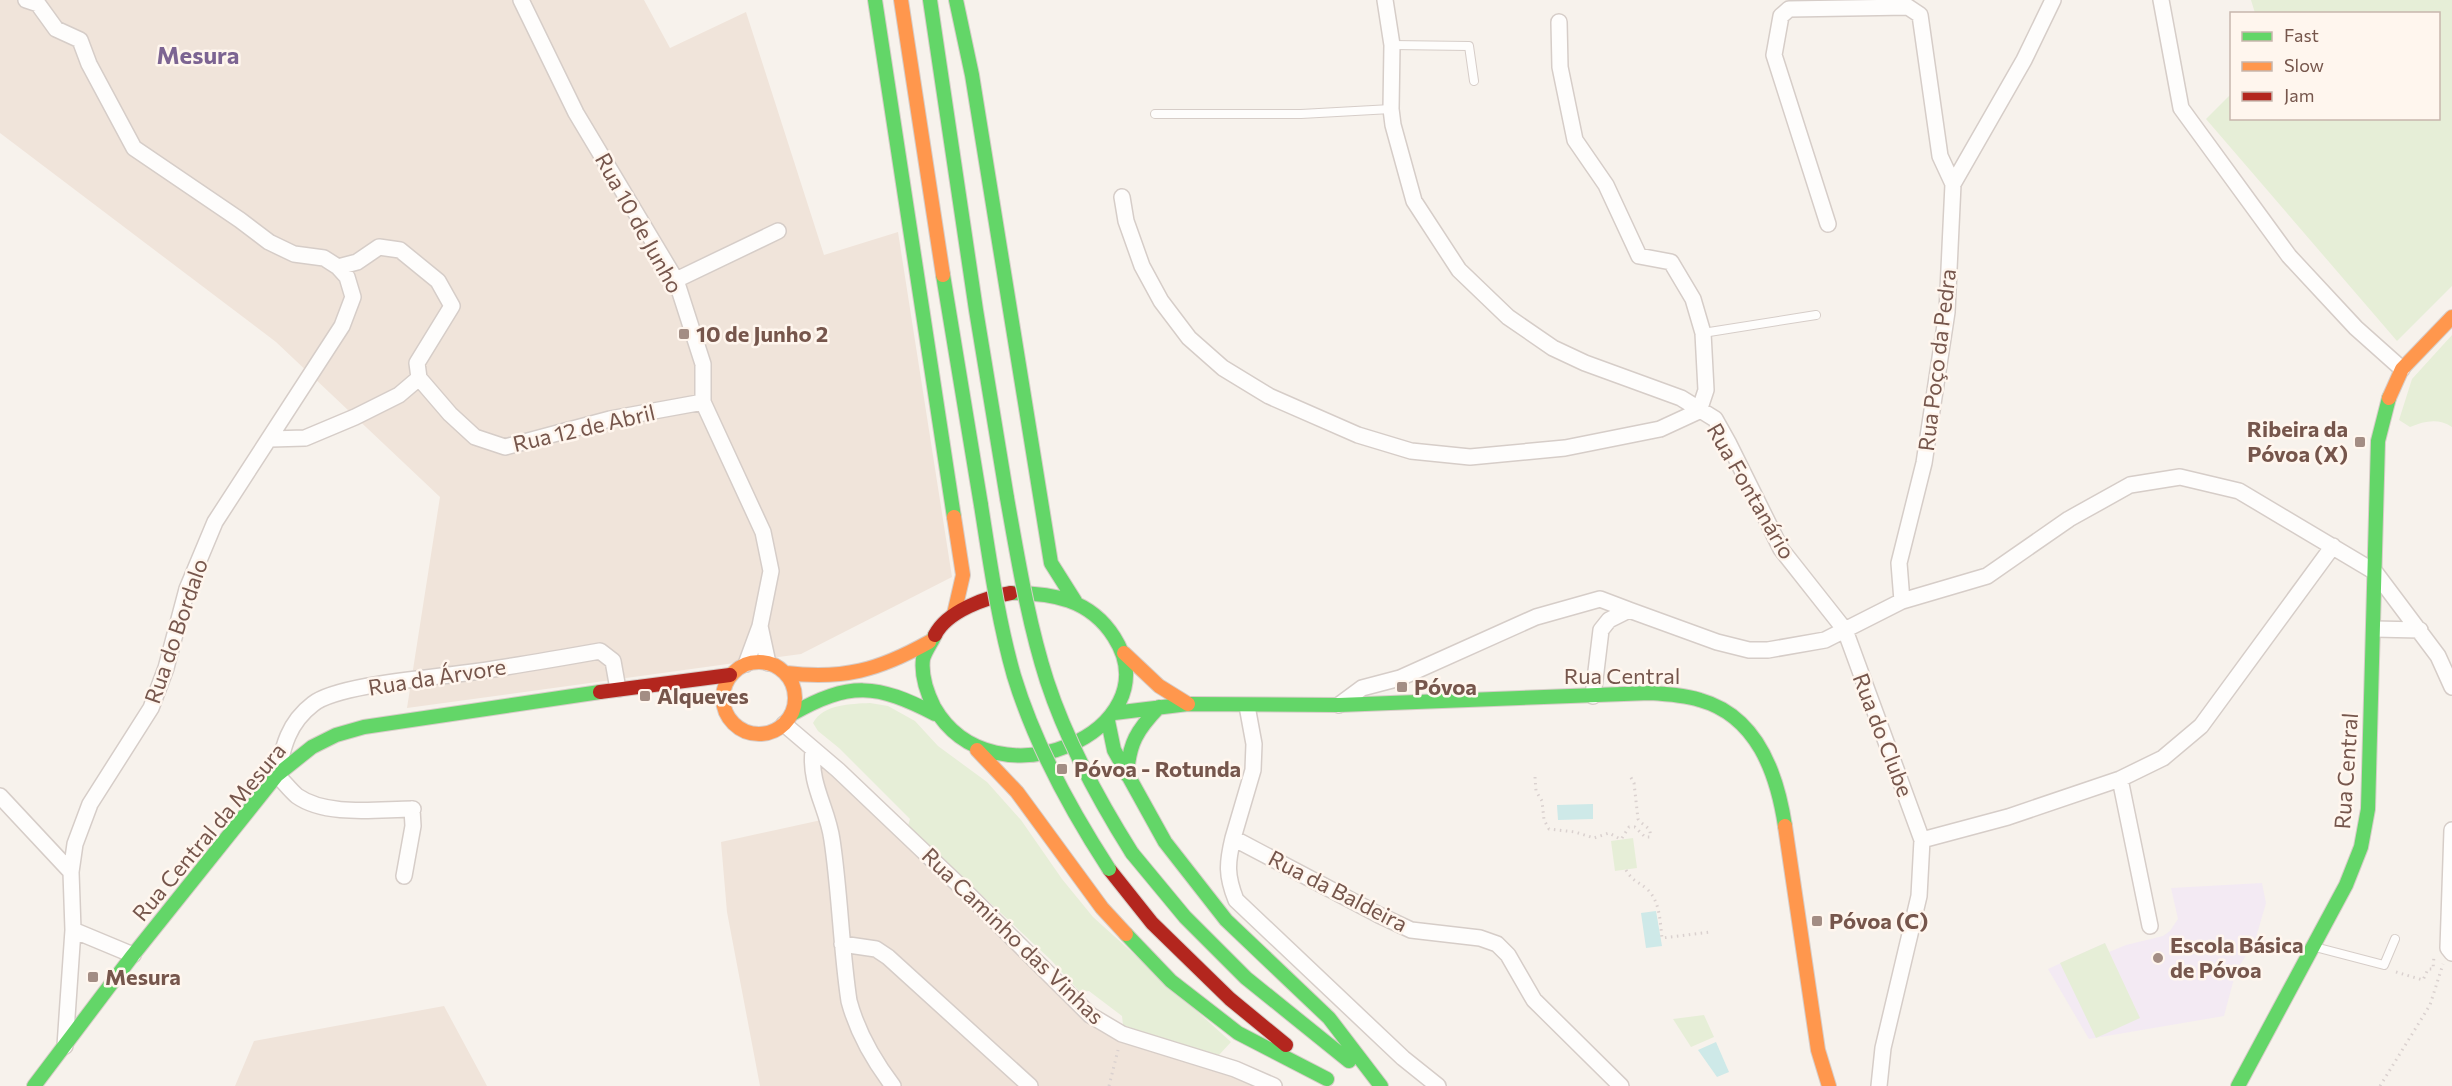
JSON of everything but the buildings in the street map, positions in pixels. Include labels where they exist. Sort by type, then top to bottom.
[{"type":"main road","points":[[875,0],[963,575],[954,614]]},
{"type":"main road","points":[[902,0],[981,505],[1005,639],[1023,702],[1059,785],[1085,832],[1109,868],[1152,923],[1230,999],[1331,1082]]},
{"type":"main road","points":[[930,0],[974,298],[1007,498],[1037,647],[1056,706],[1079,761],[1102,807],[1132,853],[1185,917],[1246,978],[1380,1086]]},
{"type":"main road","points":[[956,0],[972,75],[1051,564],[1075,601],[1102,621],[1124,653],[1126,683],[1123,698],[1111,717],[1088,736],[1056,752],[1037,756],[1010,757],[977,750]]},
{"type":"main road","points":[[2402,369],[2452,317]]},
{"type":"main road","name":"Rua Central","points":[[2238,1086],[2346,885],[2361,847],[2368,809],[2378,441],[2390,396],[2402,369]]},
{"type":"main road","points":[[1075,601],[1044,593],[1011,593],[977,601],[954,614],[939,628],[929,642],[924,664],[923,681],[935,714],[946,728],[977,750],[1017,792],[1102,908],[1171,981],[1238,1033],[1331,1082]]},
{"type":"main road","points":[[695,679],[730,675],[746,664],[757,661],[768,663],[786,673],[825,677],[872,671],[895,663],[929,642]]},
{"type":"main road","name":"Rua Central","points":[[1124,653],[1159,686],[1188,704]]},
{"type":"main road","points":[[786,673],[795,693],[795,704],[788,719]]},
{"type":"main road","points":[[730,675],[723,693],[723,704],[726,715],[742,730],[764,734],[818,699],[837,693],[863,690],[895,694],[935,714]]},
{"type":"main road","points":[[695,679],[723,693]]},
{"type":"main road","name":"Rua Central da Mesura","points":[[34,1086],[133,955],[277,775],[295,756],[344,731],[379,723],[695,679]]},
{"type":"main road","name":"Rua Central","points":[[1111,717],[1188,704],[1340,705],[1679,694],[1713,703],[1741,720],[1759,740],[1771,764],[1781,798],[1818,1050],[1829,1086]]},
{"type":"main road","points":[[1127,776],[1128,748],[1135,735],[1160,707]]},
{"type":"main road","points":[[1111,717],[1114,750],[1165,842],[1227,920],[1329,1018],[1380,1086]]},
{"type":"street","points":[[26,0],[38,4],[57,29],[80,40],[89,64],[134,148],[269,242],[294,254],[324,258],[342,272],[379,247],[400,250],[438,281],[452,306],[417,363],[419,378],[399,395],[305,438],[271,439]]},
{"type":"street","name":"Rua 10 de Junho","points":[[521,0],[576,113],[676,280],[702,364],[703,402],[763,532],[771,570],[760,626],[746,664]]},
{"type":"street","name":"Rua Fontanário","points":[[1386,0],[1392,45],[1393,125],[1414,201],[1458,270],[1508,317],[1553,348],[1585,363],[1681,398],[1715,419],[1730,444],[1781,549],[1845,630]]},
{"type":"street","points":[[1953,184],[2024,60],[2053,0]]},
{"type":"street","points":[[2161,0],[2181,108],[2289,256],[2356,328],[2402,369]]},
{"type":"street","name":"Rua Poço da Pedra","points":[[1828,224],[1774,55],[1781,16],[1789,9],[1908,7],[1920,15],[1940,156],[1953,184],[1947,312],[1924,463],[1899,563],[1902,601]]},
{"type":"street","points":[[1122,197],[1126,221],[1142,266],[1161,301],[1189,338],[1223,368],[1269,396],[1358,435],[1411,452],[1470,457],[1565,448],[1660,429],[1699,411],[1706,390],[1702,333],[1694,299],[1671,262],[1639,256],[1606,185],[1575,140],[1560,67],[1559,22]]},
{"type":"street","points":[[676,280],[778,231]]},
{"type":"street","name":"Rua do Bordalo","points":[[65,1046],[73,930],[71,872],[75,844],[90,804],[151,708],[166,668],[187,590],[215,522],[271,439],[342,326],[353,297],[342,272]]},
{"type":"street","name":"Rua 12 de Abril","points":[[419,378],[450,414],[475,437],[505,447],[610,419],[703,402]]},
{"type":"street","points":[[1340,705],[1362,688],[1400,678],[1536,617],[1600,599],[1717,642],[1749,650],[1768,650],[1825,640],[1902,601],[1987,576],[2068,519],[2130,485],[2181,477],[2239,491],[2375,573],[2438,656],[2452,687]]},
{"type":"street","points":[[1879,1086],[1884,1048],[1919,896],[1922,840],[2008,816],[2120,779],[2163,758],[2201,726],[2333,546]]},
{"type":"street","points":[[1593,696],[1601,630],[1609,620],[1629,610]]},
{"type":"street","name":"Rua 10 de Junho","points":[[760,626],[768,663]]},
{"type":"street","points":[[2374,629],[2420,630]]},
{"type":"street","name":"Rua do Clube","points":[[1845,630],[1922,840]]},
{"type":"street","name":"Rua da Árvore","points":[[277,775],[284,744],[292,724],[314,703],[330,695],[600,651],[613,661],[618,689]]},
{"type":"street","points":[[1246,706],[1254,744],[1253,770],[1227,862],[1229,883],[1236,900],[1402,1058],[1438,1086]]},
{"type":"street","name":"Rua Caminho das Vinhas","points":[[788,719],[813,751],[838,770],[953,879],[1090,1015],[1122,1034],[1234,1069],[1274,1086]]},
{"type":"street","points":[[813,751],[811,766],[815,788],[832,837],[849,1001],[854,1018],[882,1071],[893,1086]]},
{"type":"street","points":[[277,775],[297,795],[331,810],[412,809],[413,826],[404,876]]},
{"type":"street","points":[[2120,779],[2150,926]]},
{"type":"street","points":[[0,796],[71,872]]},
{"type":"street","points":[[2445,951],[2452,830]]},
{"type":"street","name":"Rua da Baldeira","points":[[1233,838],[1411,930],[1480,938],[1497,944],[1508,954],[1534,1000],[1621,1086]]},
{"type":"street","points":[[73,930],[133,955]]},
{"type":"street","points":[[842,944],[876,949],[888,957],[1030,1086]]},
{"type":"lane","points":[[1392,45],[1469,46],[1473,81]]},
{"type":"lane","points":[[1155,114],[1301,114],[1391,109]]},
{"type":"lane","points":[[1702,333],[1816,315]]},
{"type":"lane","points":[[2313,946],[2384,965],[2395,939]]},
{"type":"path","points":[[1535,777],[1536,791],[1542,801],[1544,820],[1549,829],[1575,832],[1594,838],[1610,833],[1622,839],[1629,826],[1635,827],[1645,837],[1650,837],[1649,828],[1638,819],[1634,783],[1629,774]]},
{"type":"path","points":[[1626,870],[1631,879],[1647,888],[1657,904],[1662,938],[1710,932]]},
{"type":"path","points":[[2389,970],[2423,980],[2428,969],[2433,969],[2445,951]]},
{"type":"path","points":[[2380,1086],[2430,1005],[2445,951]]},
{"type":"path","points":[[1109,1086],[1122,1034]]},
{"type":"shaded area","points":[[0,0],[644,0],[670,48],[746,12],[824,255],[898,232],[952,577],[801,654],[407,708],[440,497],[276,342],[0,133]]},
{"type":"shaded area","points":[[813,751],[1090,1015],[1268,1086],[760,1086],[727,912],[721,842],[826,819]]},
{"type":"shaded area","name":"Escola Básica de Póvoa","points":[[2262,883],[2266,903],[2255,941],[2236,971],[2224,1016],[2089,1039],[2048,969],[2105,943],[2109,952],[2126,945],[2163,936],[2170,931],[2178,919],[2171,888]]},
{"type":"shaded area","points":[[444,1006],[487,1086],[235,1086],[254,1041]]},
{"type":"green space","points":[[2251,0],[2452,0],[2452,286],[2397,341],[2206,119],[2230,95],[2230,120],[2440,120],[2440,12],[2255,12]]},
{"type":"green space","points":[[2452,335],[2452,427],[2442,422],[2431,421],[2410,427],[2399,420],[2412,379]]},
{"type":"green space","points":[[870,703],[888,706],[915,721],[938,746],[987,782],[1021,820],[1062,879],[1093,917],[1231,1042],[1219,1055],[1174,1043],[1123,1025],[1122,1016],[1089,991],[1080,992],[1051,960],[908,826],[910,819],[839,748],[818,731],[813,723],[823,712],[838,706]]},
{"type":"green space","points":[[1633,838],[1637,868],[1615,871],[1611,841]]},
{"type":"green space","points":[[2105,943],[2140,1018],[2096,1038],[2060,963]]},
{"type":"green space","points":[[1704,1015],[1714,1037],[1691,1047],[1673,1019]]},
{"type":"water","points":[[1593,804],[1593,819],[1558,820],[1557,805]]},
{"type":"water","points":[[1656,911],[1662,946],[1646,948],[1641,913]]},
{"type":"water","points":[[1716,1042],[1729,1072],[1717,1077],[1698,1050]]},
{"type":"traffic: fast","points":[[875,0],[954,517]]},
{"type":"traffic: fast","points":[[930,0],[976,310],[1007,498]]},
{"type":"traffic: fast","points":[[956,0],[972,75],[1051,563],[1075,601]]},
{"type":"traffic: fast","points":[[943,275],[981,505]]},
{"type":"traffic: fast","points":[[2238,1086],[2346,885],[2361,847],[2368,809],[2378,441],[2389,398]]},
{"type":"traffic: fast","points":[[1007,498],[1029,613],[1040,659],[1055,704],[1084,770],[1132,853]]},
{"type":"traffic: fast","points":[[981,505],[1003,634],[1023,702],[1055,776],[1109,869]]},
{"type":"traffic: fast","points":[[935,635],[923,659],[925,684],[934,707],[961,737],[995,753],[1033,755],[1069,746],[1099,727],[1119,702],[1126,671],[1114,637],[1094,614],[1082,606],[1055,597],[1011,593]]},
{"type":"traffic: fast","points":[[792,714],[831,696],[864,690],[896,697],[935,714]]},
{"type":"traffic: fast","points":[[34,1086],[133,955],[277,775],[312,747],[336,735],[364,727],[600,692]]},
{"type":"traffic: fast","points":[[1114,713],[1188,704],[1339,705],[1650,693],[1682,696],[1720,708],[1750,733],[1770,767],[1785,826]]},
{"type":"traffic: fast","points":[[1127,775],[1132,745],[1140,730],[1159,707]]},
{"type":"traffic: fast","points":[[1108,721],[1114,750],[1165,842],[1226,920],[1329,1018],[1381,1086]]},
{"type":"traffic: fast","points":[[1132,853],[1185,917],[1246,978],[1349,1061]]},
{"type":"traffic: fast","points":[[1126,934],[1171,981],[1238,1033],[1327,1079]]},
{"type":"traffic: slow","points":[[901,0],[943,275]]},
{"type":"traffic: slow","points":[[2389,398],[2402,369],[2452,317]]},
{"type":"traffic: slow","points":[[954,517],[963,575],[954,614]]},
{"type":"traffic: slow","points":[[786,673],[825,675],[860,671],[894,660],[929,642]]},
{"type":"traffic: slow","points":[[1124,653],[1159,686],[1188,704]]},
{"type":"traffic: slow","points":[[766,662],[785,672],[793,684],[795,698],[793,712],[785,724],[773,732],[752,734],[733,724],[725,712],[723,691],[733,672],[745,664],[766,662]]},
{"type":"traffic: slow","points":[[977,750],[1017,792],[1102,908],[1126,934]]},
{"type":"traffic: slow","points":[[1785,826],[1818,1050],[1829,1086]]},
{"type":"traffic: jam","points":[[935,635],[941,626],[958,612],[991,598],[1011,593]]},
{"type":"traffic: jam","points":[[600,692],[730,675]]},
{"type":"traffic: jam","points":[[1109,869],[1152,923],[1230,999],[1286,1045]]},
{"type":"place","name":"10 de Junho 2","points":[[684,334]]},
{"type":"place","name":"Ribeira da Póvoa (X)","points":[[2360,442]]},
{"type":"place","name":"Póvoa","points":[[1402,687]]},
{"type":"place","name":"Alqueves","points":[[645,696]]},
{"type":"place","name":"Póvoa - Rotunda","points":[[1062,769]]},
{"type":"place","name":"Póvoa (C)","points":[[1817,921]]},
{"type":"place","name":"Escola Básica de Póvoa","points":[[2158,958]]},
{"type":"place","name":"Mesura","points":[[93,977]]},
{"type":"district","name":"Mesura","points":[[198,56]]}]
